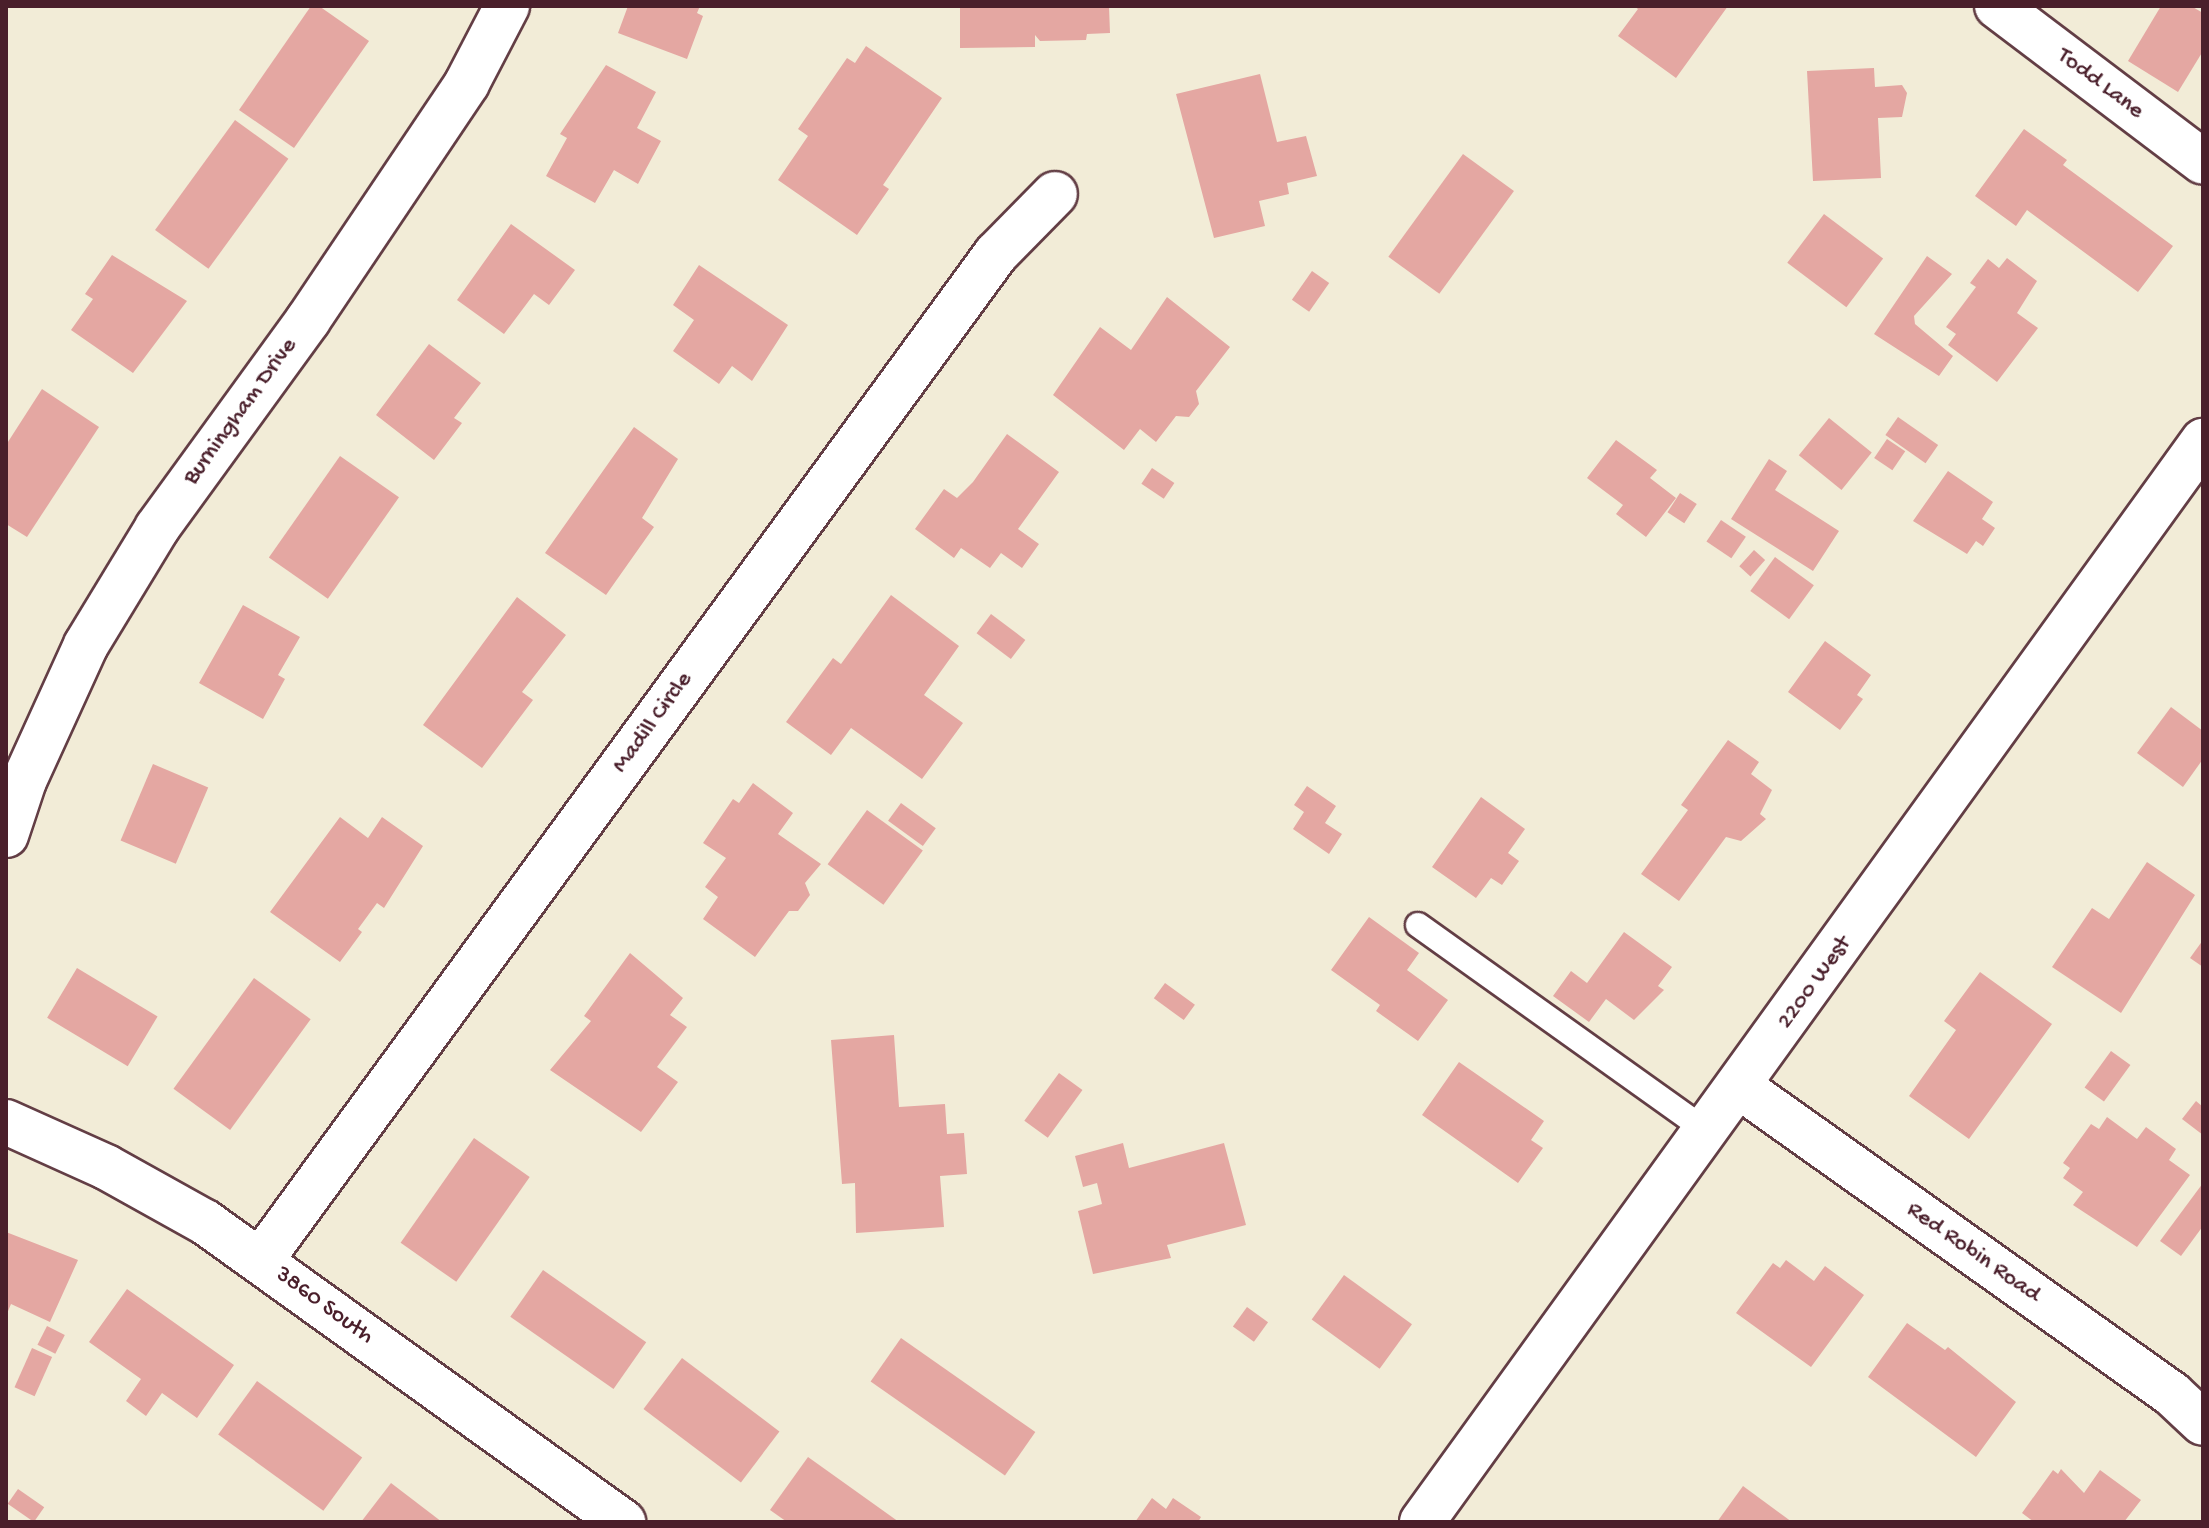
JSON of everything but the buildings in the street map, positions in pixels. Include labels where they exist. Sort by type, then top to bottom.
[{"type":"street","name":"Burningham Drive","points":[[6,835],[30,768],[102,619],[157,528],[308,320],[467,83],[507,6]]},
{"type":"street","name":"Todd Lane","points":[[1997,6],[2203,162]]},
{"type":"street","name":"Madill Circle","points":[[261,1260],[996,254],[1055,194]]},
{"type":"street","name":"2200 West","points":[[1422,1522],[1708,1132],[2203,441]]},
{"type":"street","name":"Red Robin Road","points":[[1740,1087],[2172,1394],[2203,1423]]},
{"type":"street","name":"3860 South","points":[[6,1122],[106,1167],[205,1222],[623,1522]]},
{"type":"lane","points":[[1418,925],[1708,1132]]}]
